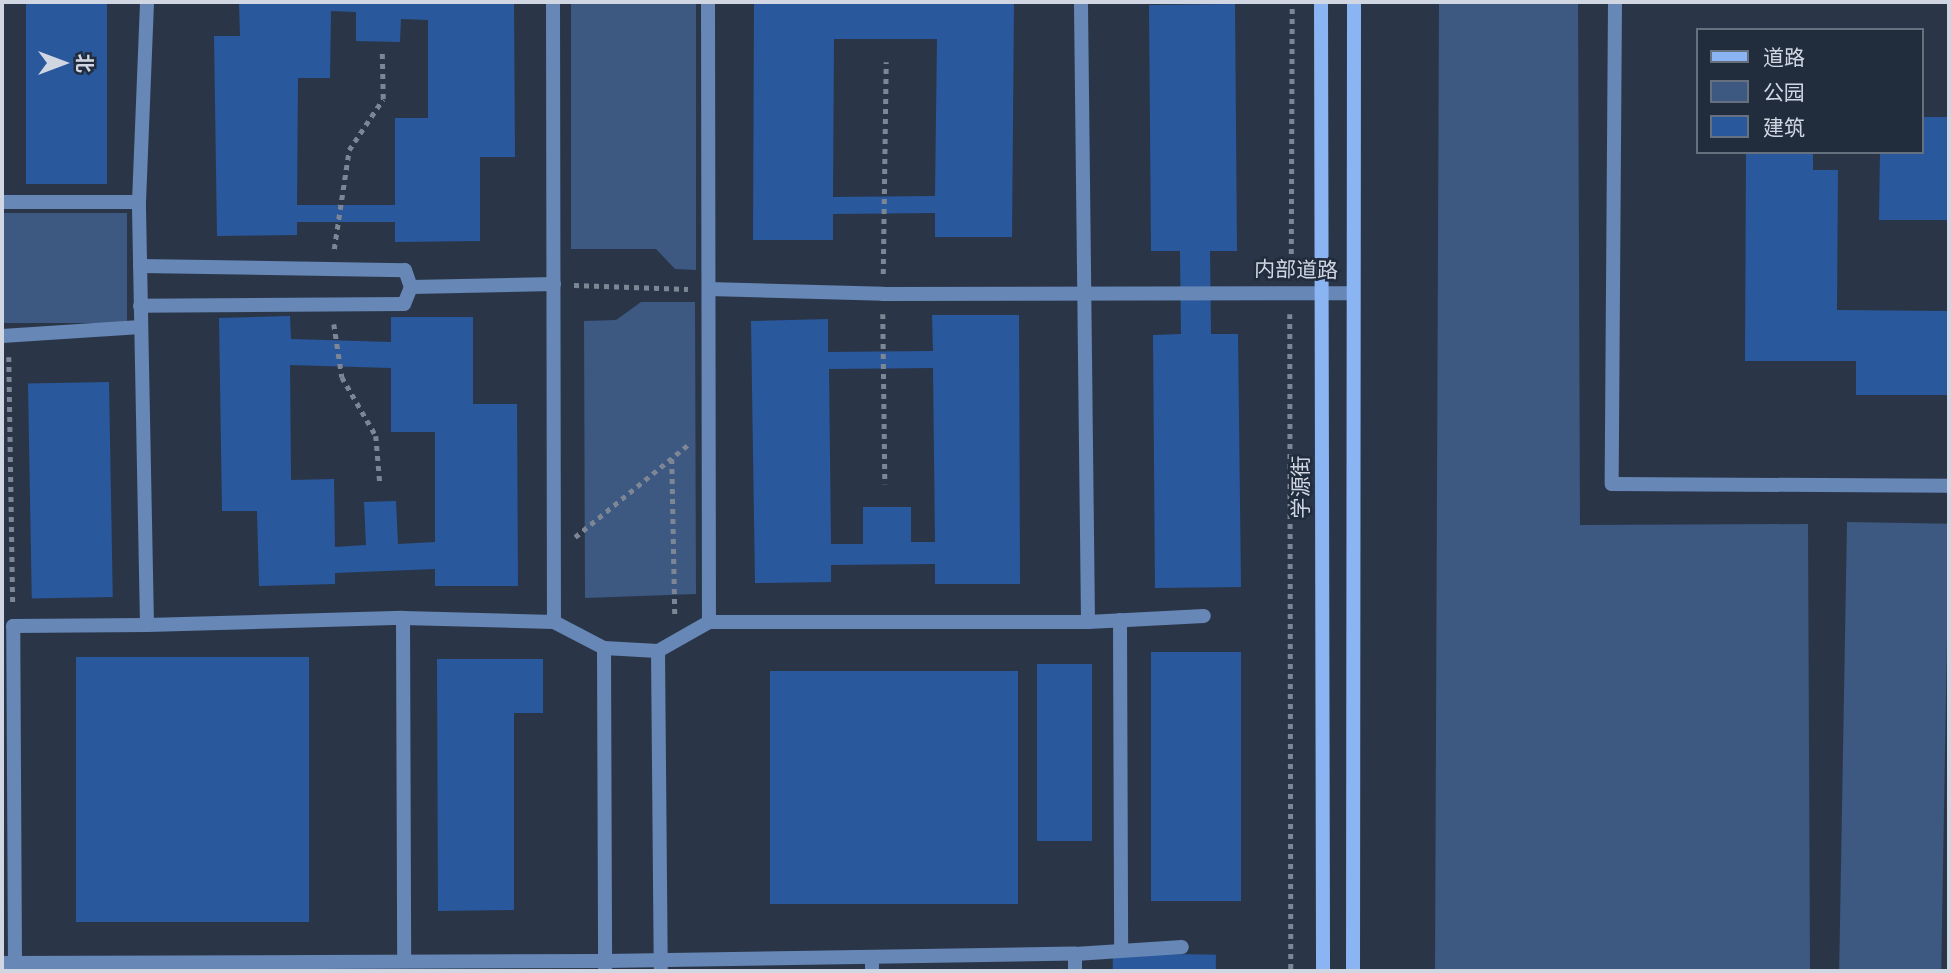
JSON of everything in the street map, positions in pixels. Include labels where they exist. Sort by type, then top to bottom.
[{"type":"main road","name":"学源街","points":[[1321,2],[1323,971]]},
{"type":"main road","points":[[1353,971],[1354,2]]},
{"type":"street","points":[[147,2],[139,202],[147,625]]},
{"type":"street","points":[[552,2],[556,553],[554,622]]},
{"type":"street","points":[[708,2],[709,622]]},
{"type":"street","points":[[1081,2],[1088,622]]},
{"type":"street","points":[[1615,2],[1612,484],[1949,486]]},
{"type":"street","points":[[2,202],[139,202]]},
{"type":"street","points":[[140,266],[405,270],[411,287],[404,304],[140,306]]},
{"type":"street","points":[[411,287],[554,284]]},
{"type":"street","name":"内部道路","points":[[709,289],[883,294],[1238,290],[1353,293]]},
{"type":"street","points":[[5,336],[141,327]]},
{"type":"street","points":[[1182,947],[872,964],[605,966],[404,958],[351,965],[8,963],[13,626],[403,618],[554,622],[604,648],[659,651],[709,622],[1088,622],[1204,616]]},
{"type":"street","points":[[403,618],[404,958]]},
{"type":"street","points":[[1120,620],[1121,950]]},
{"type":"street","points":[[604,648],[605,966]]},
{"type":"street","points":[[659,651],[661,966]]},
{"type":"street","points":[[1075,954],[1075,971]]},
{"type":"path","points":[[1291,971],[1292,2]]},
{"type":"path","points":[[554,284],[709,289]]},
{"type":"path","points":[[5,336],[13,626]]},
{"type":"path","points":[[556,553],[708,429]]},
{"type":"path","points":[[672,458],[675,642]]},
{"type":"green space","points":[[571,2],[696,2],[696,270],[675,269],[656,249],[571,249]]},
{"type":"green space","points":[[1439,2],[1578,2],[1580,525],[1808,524],[1810,971],[1435,971]]},
{"type":"green space","points":[[2,213],[127,213],[127,323],[2,323]]},
{"type":"green space","points":[[641,302],[695,302],[696,594],[585,598],[584,321],[616,320]]},
{"type":"green space","points":[[1847,522],[1949,524],[1941,971],[1839,971]]},
{"type":"building","points":[[26,2],[107,2],[107,184],[26,184]]},
{"type":"building","points":[[239,2],[514,2],[515,157],[480,157],[480,241],[395,242],[395,222],[297,222],[297,235],[217,236],[214,36],[240,36]],"holes":[[[331,11],[356,12],[356,41],[400,42],[401,19],[428,20],[428,118],[395,118],[395,205],[297,205],[298,78],[330,78]]]},
{"type":"building","points":[[754,2],[1014,2],[1012,237],[935,237],[935,213],[833,214],[833,240],[753,240]],"holes":[[[834,39],[937,39],[935,196],[833,197]]]},
{"type":"building","points":[[1235,4],[1237,251],[1210,251],[1211,334],[1238,334],[1241,587],[1155,588],[1153,335],[1181,334],[1180,251],[1151,251],[1149,5]]},
{"type":"building","points":[[1923,117],[1949,117],[1949,220],[1879,220],[1880,154],[1923,154]]},
{"type":"building","points":[[1746,154],[1813,154],[1813,170],[1838,170],[1837,310],[1949,311],[1949,395],[1856,395],[1856,361],[1745,361]]},
{"type":"building","points":[[932,315],[1019,315],[1020,584],[935,584],[935,564],[831,565],[831,582],[755,583],[751,321],[828,319],[828,352],[933,351]],"holes":[[[933,368],[935,542],[911,542],[911,507],[863,507],[863,544],[831,544],[829,369]]]},
{"type":"building","points":[[290,316],[291,339],[391,342],[391,317],[473,317],[473,404],[517,404],[518,586],[435,586],[435,569],[335,573],[335,584],[259,586],[257,511],[222,511],[219,318]],"holes":[[[290,365],[391,368],[391,432],[435,432],[435,542],[398,544],[396,501],[364,502],[366,545],[335,547],[334,479],[291,480]]]},
{"type":"building","points":[[109,382],[113,597],[32,598],[28,383]]},
{"type":"building","points":[[1151,652],[1241,652],[1241,901],[1151,901]]},
{"type":"building","points":[[76,657],[309,657],[309,922],[76,922]]},
{"type":"building","points":[[437,659],[543,659],[543,713],[514,713],[514,910],[438,911]]},
{"type":"building","points":[[1037,664],[1092,664],[1092,841],[1037,841]]},
{"type":"building","points":[[770,671],[1018,671],[1018,904],[770,904]]},
{"type":"building","points":[[1113,953],[1216,955],[1216,971],[1113,971]]}]
